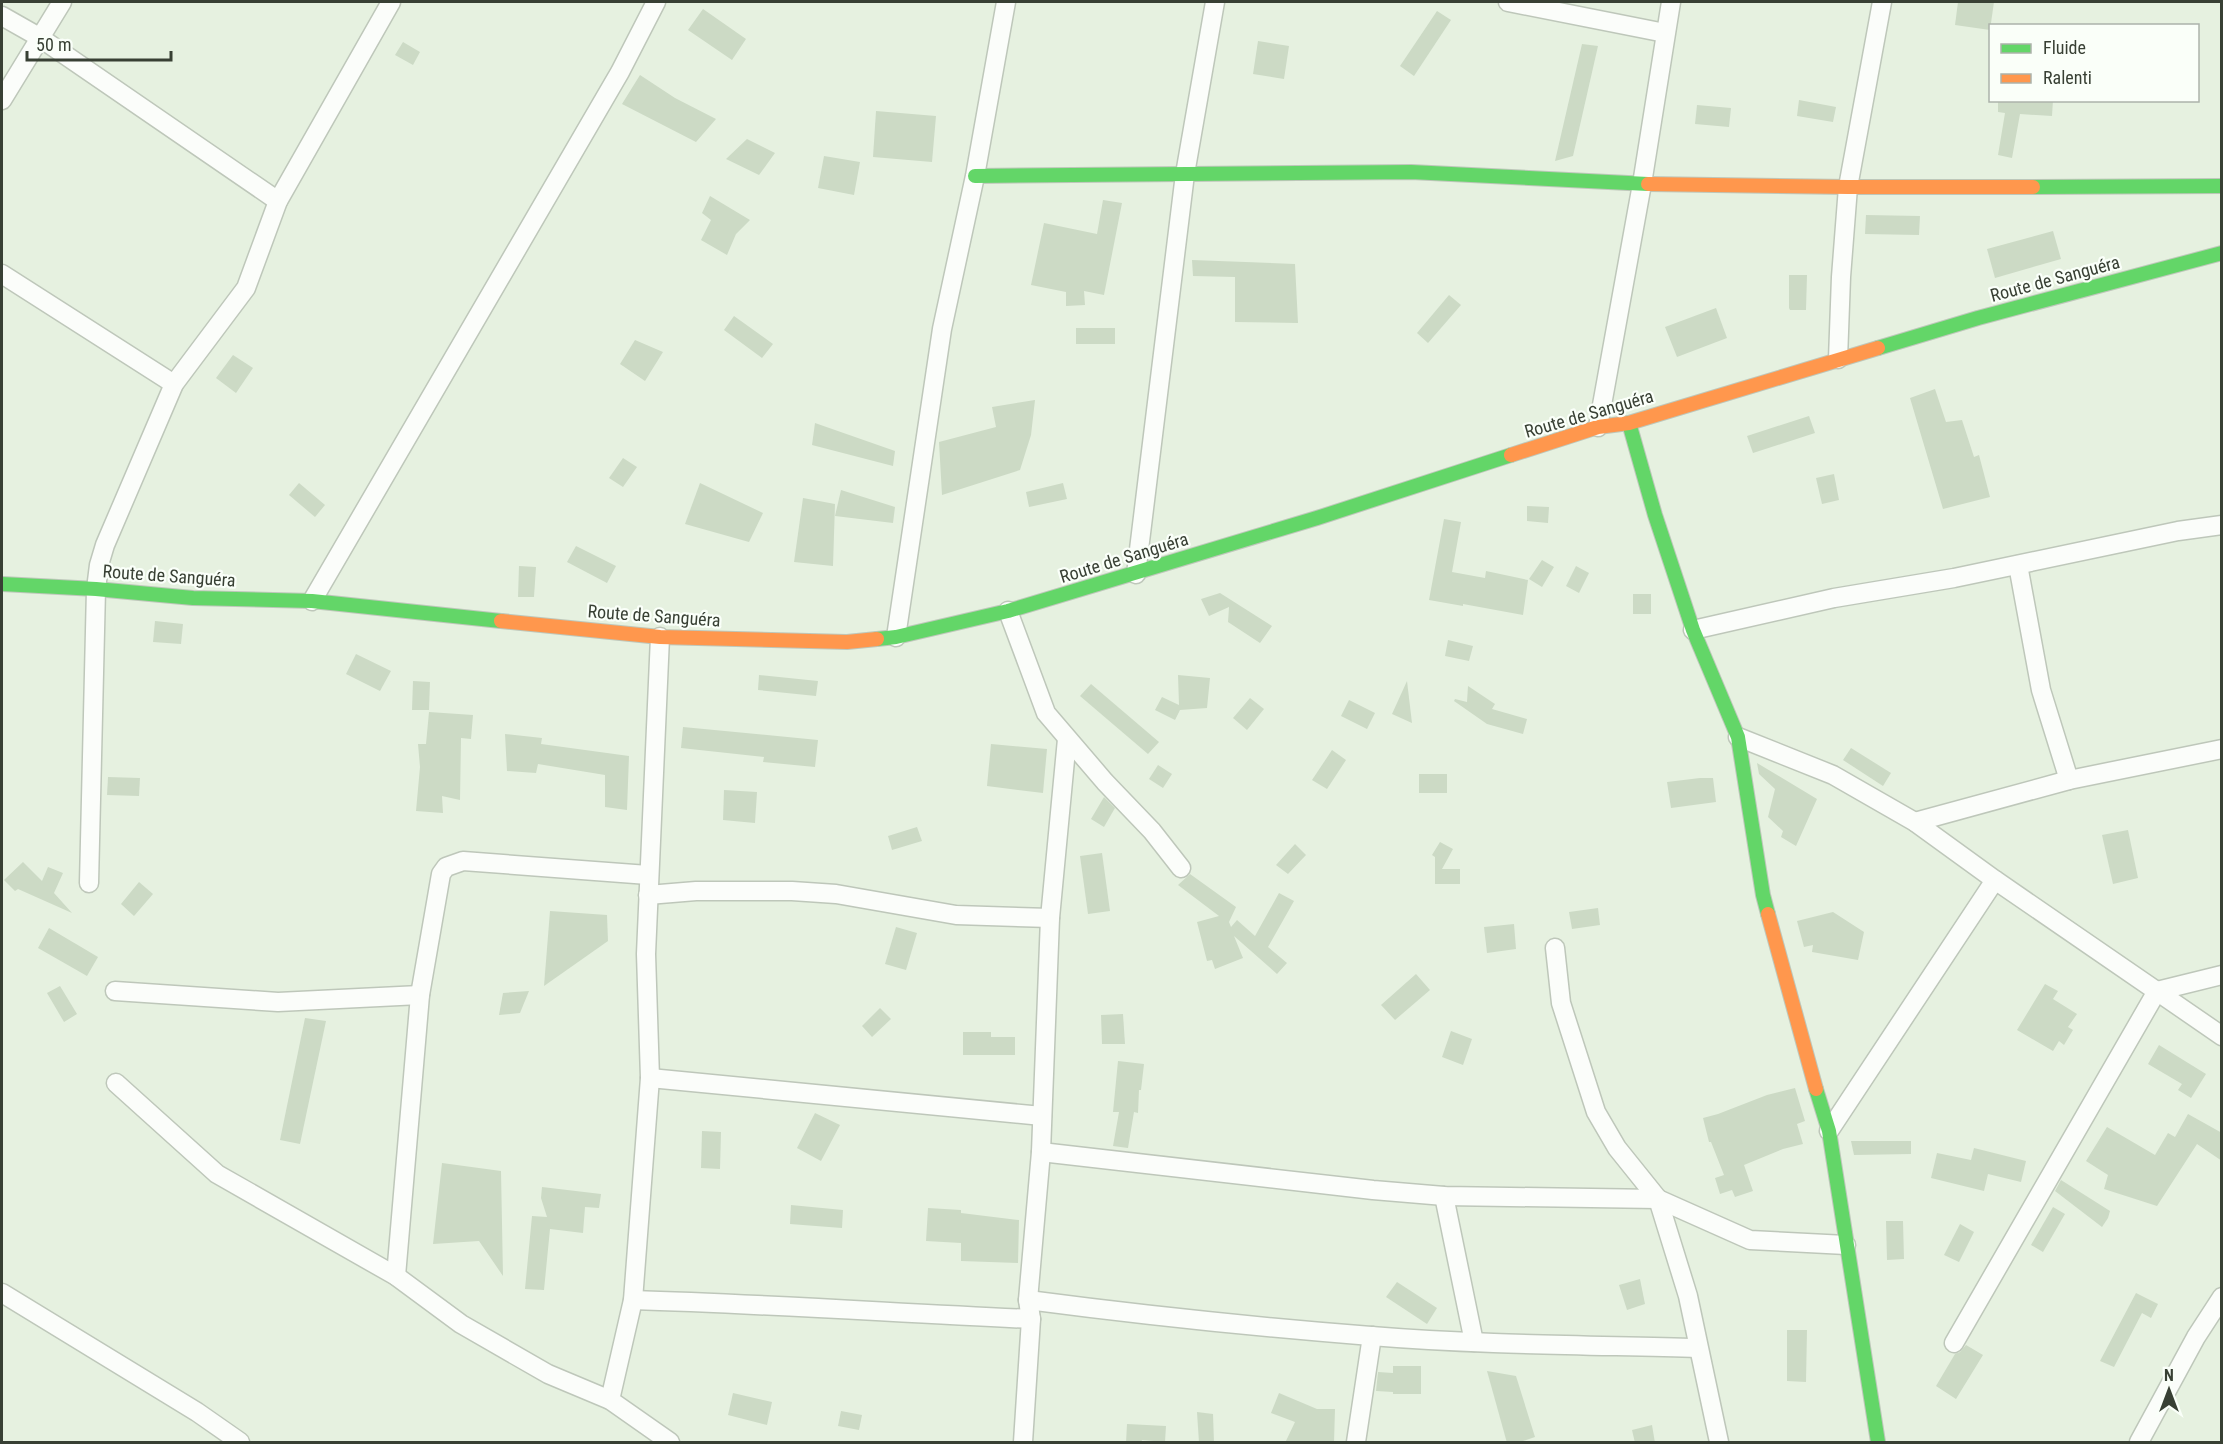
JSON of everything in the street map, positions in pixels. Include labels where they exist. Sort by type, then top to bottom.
[{"type":"street","points":[[2,100],[62,2]]},
{"type":"street","points":[[312,601],[620,72],[656,2]]},
{"type":"street","points":[[896,637],[942,329],[975,176],[1006,2]]},
{"type":"street","points":[[1136,574],[1185,174],[1215,2]]},
{"type":"street","points":[[1508,2],[1665,33]]},
{"type":"street","points":[[1598,427],[1642,184],[1671,2]]},
{"type":"street","points":[[1838,359],[1848,187],[1882,2]]},
{"type":"street","points":[[89,883],[96,589],[99,565],[105,545],[174,384],[246,288],[278,201],[384,4]]},
{"type":"street","points":[[2,16],[39,37],[278,201]]},
{"type":"street","points":[[975,176],[1411,172],[1642,184],[1848,187],[2222,186]]},
{"type":"street","name":"Route de Sanguéra","points":[[2,584],[96,589],[193,598],[312,601],[660,637],[847,642],[896,637],[1008,611],[1136,574],[1598,427],[1629,423],[1978,318],[2222,253]]},
{"type":"street","points":[[2,274],[174,384]]},
{"type":"street","points":[[1629,423],[1655,515],[1693,630],[1738,737],[1763,895],[1802,1043],[1829,1131],[1878,1443]]},
{"type":"street","points":[[1693,630],[1834,598],[1954,579],[2178,531],[2222,525]]},
{"type":"street","points":[[2018,565],[2041,690],[2069,780]]},
{"type":"street","points":[[1008,611],[1046,713],[1152,831],[1181,868]]},
{"type":"street","points":[[610,1400],[633,1300],[650,1078],[646,954],[660,637]]},
{"type":"street","points":[[1738,737],[1833,775],[1915,822],[1995,880],[2222,1036]]},
{"type":"street","points":[[1023,1443],[1022,1425],[1031,1319],[1028,1300],[1041,1152],[1050,918],[1067,739]]},
{"type":"street","points":[[1915,822],[2069,780],[2222,748]]},
{"type":"street","points":[[396,1276],[420,995],[438,883],[446,867],[463,861],[648,875]]},
{"type":"street","points":[[1829,1131],[1995,880]]},
{"type":"street","points":[[648,895],[696,891],[792,891],[836,894],[906,908],[957,915],[1050,918]]},
{"type":"street","points":[[1555,948],[1561,1003],[1596,1112],[1617,1148],[1658,1199],[1688,1296],[1719,1443]]},
{"type":"street","points":[[1954,1343],[2157,992],[2222,975]]},
{"type":"street","points":[[115,992],[278,1002],[420,995]]},
{"type":"street","points":[[650,1078],[1042,1116]]},
{"type":"street","points":[[117,1083],[217,1174],[396,1276],[461,1324],[548,1374],[610,1400],[670,1443]]},
{"type":"street","points":[[1041,1152],[1444,1196],[1658,1199],[1750,1240],[1846,1245]]},
{"type":"street","points":[[1444,1196],[1474,1342]]},
{"type":"street","points":[[2,1293],[197,1412],[240,1443]]},
{"type":"street","points":[[2139,1443],[2196,1337],[2222,1297]]},
{"type":"street","points":[[633,1300],[1031,1319]]},
{"type":"street","points":[[1028,1300],[1105,1310],[1372,1336],[1474,1342],[1698,1348]]},
{"type":"street","points":[[1356,1443],[1372,1336]]},
{"type":"building","points":[[1958,2],[1994,2],[1989,30],[1955,25]]},
{"type":"building","points":[[703,9],[746,39],[732,60],[688,30]]},
{"type":"building","points":[[1437,11],[1451,20],[1414,76],[1400,66]]},
{"type":"building","points":[[1258,41],[1289,46],[1284,79],[1253,74]]},
{"type":"building","points":[[403,42],[420,52],[413,65],[395,55]]},
{"type":"building","points":[[1582,44],[1598,46],[1573,156],[1555,161]]},
{"type":"building","points":[[640,75],[675,98],[716,119],[696,142],[622,104]]},
{"type":"building","points":[[1799,100],[1836,107],[1833,122],[1797,116]]},
{"type":"building","points":[[1998,102],[2053,102],[2052,116],[2020,114],[2012,158],[1998,155],[2005,113],[1998,112]]},
{"type":"building","points":[[1697,105],[1731,108],[1729,127],[1695,124]]},
{"type":"building","points":[[876,111],[936,116],[932,162],[873,157]]},
{"type":"building","points":[[747,139],[775,153],[759,175],[726,159]]},
{"type":"building","points":[[824,156],[860,162],[854,195],[818,188]]},
{"type":"building","points":[[710,196],[750,220],[736,234],[727,255],[701,240],[711,220],[702,213]]},
{"type":"building","points":[[1103,200],[1122,203],[1104,295],[1084,291],[1085,305],[1066,306],[1066,292],[1031,285],[1044,223],[1097,234]]},
{"type":"building","points":[[1866,215],[1920,216],[1919,235],[1865,234]]},
{"type":"building","points":[[2053,231],[2061,259],[1995,278],[1987,249]]},
{"type":"building","points":[[1192,260],[1295,264],[1298,323],[1235,322],[1235,277],[1193,276]]},
{"type":"building","points":[[1789,275],[1807,275],[1806,310],[1790,310],[1789,308]]},
{"type":"building","points":[[1449,295],[1461,305],[1428,343],[1417,333]]},
{"type":"building","points":[[1716,308],[1727,338],[1677,357],[1665,327]]},
{"type":"building","points":[[734,316],[773,344],[762,358],[724,330]]},
{"type":"building","points":[[1076,328],[1115,328],[1115,344],[1076,344]]},
{"type":"building","points":[[635,340],[663,352],[645,381],[620,364]]},
{"type":"building","points":[[233,355],[253,368],[236,393],[216,378]]},
{"type":"building","points":[[1935,389],[1946,422],[1962,420],[1974,457],[1979,455],[1990,497],[1943,509],[1910,398]]},
{"type":"building","points":[[1035,400],[1031,435],[1020,470],[942,495],[939,442],[996,427],[992,407]]},
{"type":"building","points":[[1809,416],[1815,433],[1753,453],[1747,436]]},
{"type":"building","points":[[815,423],[895,451],[893,466],[812,445]]},
{"type":"building","points":[[623,458],[637,467],[623,487],[609,478]]},
{"type":"building","points":[[1834,474],[1839,500],[1822,504],[1816,478]]},
{"type":"building","points":[[299,483],[325,505],[315,517],[289,495]]},
{"type":"building","points":[[700,483],[763,513],[749,542],[685,524]]},
{"type":"building","points":[[1063,483],[1067,499],[1029,507],[1026,492]]},
{"type":"building","points":[[841,490],[895,507],[893,523],[835,516]]},
{"type":"building","points":[[803,498],[835,504],[833,566],[794,562]]},
{"type":"building","points":[[1527,506],[1549,507],[1548,523],[1527,521]]},
{"type":"building","points":[[1444,519],[1461,522],[1452,572],[1485,578],[1486,571],[1528,580],[1523,615],[1429,600]]},
{"type":"building","points":[[576,546],[616,566],[607,583],[567,562]]},
{"type":"building","points":[[1542,560],[1554,567],[1542,587],[1529,579]]},
{"type":"building","points":[[519,566],[536,567],[534,597],[518,597]]},
{"type":"building","points":[[1576,566],[1589,573],[1579,593],[1566,586]]},
{"type":"building","points":[[1220,593],[1272,626],[1260,643],[1228,622],[1229,607],[1209,616],[1201,599]]},
{"type":"building","points":[[1633,594],[1651,594],[1651,614],[1633,614]]},
{"type":"building","points":[[155,621],[183,624],[181,644],[153,642]]},
{"type":"building","points":[[1448,640],[1473,646],[1469,661],[1445,656]]},
{"type":"building","points":[[356,654],[391,671],[380,691],[346,674]]},
{"type":"building","points":[[759,675],[818,681],[816,696],[758,690]]},
{"type":"building","points":[[1178,675],[1210,678],[1207,708],[1180,710],[1175,720],[1155,710],[1162,697],[1179,705]]},
{"type":"building","points":[[413,681],[430,682],[429,710],[412,710]]},
{"type":"building","points":[[1407,681],[1412,723],[1392,714]]},
{"type":"building","points":[[1091,684],[1159,742],[1148,754],[1080,696]]},
{"type":"building","points":[[1468,686],[1495,704],[1492,709],[1527,719],[1523,734],[1487,724],[1454,701],[1455,699],[1467,702]]},
{"type":"building","points":[[1250,698],[1264,709],[1247,730],[1233,718]]},
{"type":"building","points":[[1349,700],[1375,713],[1367,729],[1341,716]]},
{"type":"building","points":[[429,712],[473,715],[471,739],[461,738],[460,800],[442,796],[443,813],[416,811],[420,767],[418,744],[426,744]]},
{"type":"building","points":[[683,727],[818,740],[815,767],[763,762],[764,757],[681,748]]},
{"type":"building","points":[[505,734],[542,738],[541,744],[629,756],[627,810],[605,807],[605,775],[538,764],[536,773],[507,771]]},
{"type":"building","points":[[991,744],[1047,749],[1043,793],[987,786]]},
{"type":"building","points":[[1851,748],[1891,773],[1883,786],[1843,760]]},
{"type":"building","points":[[1332,750],[1346,760],[1327,789],[1312,780]]},
{"type":"building","points":[[1757,763],[1817,799],[1796,846],[1781,837],[1783,831],[1768,817],[1775,789],[1759,774]]},
{"type":"building","points":[[1158,765],[1172,774],[1163,788],[1149,779]]},
{"type":"building","points":[[1419,774],[1447,774],[1447,793],[1419,793]]},
{"type":"building","points":[[108,777],[140,778],[139,796],[107,795]]},
{"type":"building","points":[[1713,778],[1716,802],[1671,808],[1667,782]]},
{"type":"building","points":[[724,790],[757,792],[755,823],[723,820]]},
{"type":"building","points":[[1104,797],[1115,808],[1104,827],[1091,819]]},
{"type":"building","points":[[917,827],[922,841],[892,850],[888,836]]},
{"type":"building","points":[[2128,830],[2138,878],[2113,884],[2102,835]]},
{"type":"building","points":[[1440,842],[1453,849],[1442,869],[1460,869],[1460,884],[1435,884],[1435,857],[1432,855]]},
{"type":"building","points":[[1295,844],[1306,855],[1288,874],[1276,865]]},
{"type":"building","points":[[1102,853],[1110,911],[1088,914],[1080,856]]},
{"type":"building","points":[[23,862],[42,881],[48,867],[63,873],[54,893],[72,913],[18,889],[15,891],[4,880]]},
{"type":"building","points":[[1190,874],[1236,907],[1229,922],[1231,927],[1237,920],[1255,936],[1279,893],[1294,901],[1268,947],[1287,963],[1277,974],[1234,936],[1243,958],[1215,969],[1212,960],[1207,961],[1197,922],[1219,916],[1178,885]]},
{"type":"building","points":[[139,882],[153,894],[134,916],[121,904]]},
{"type":"building","points":[[1598,908],[1600,925],[1572,929],[1569,912]]},
{"type":"building","points":[[550,911],[607,915],[608,941],[544,986]]},
{"type":"building","points":[[1833,912],[1864,932],[1858,960],[1812,952],[1813,945],[1804,947],[1797,921]]},
{"type":"building","points":[[1514,924],[1516,949],[1487,953],[1484,927]]},
{"type":"building","points":[[896,927],[917,933],[906,970],[885,964]]},
{"type":"building","points":[[49,928],[98,957],[87,976],[38,948]]},
{"type":"building","points":[[1416,974],[1430,990],[1395,1020],[1381,1005]]},
{"type":"building","points":[[2045,984],[2058,991],[2053,999],[2077,1014],[2068,1027],[2073,1030],[2064,1045],[2059,1041],[2053,1051],[2017,1030]]},
{"type":"building","points":[[60,986],[77,1014],[64,1022],[47,993]]},
{"type":"building","points":[[529,991],[520,1013],[499,1015],[503,993]]},
{"type":"building","points":[[880,1008],[891,1019],[872,1037],[862,1026]]},
{"type":"building","points":[[1123,1014],[1125,1044],[1102,1044],[1101,1015]]},
{"type":"building","points":[[305,1018],[326,1021],[300,1144],[280,1140]]},
{"type":"building","points":[[1451,1031],[1472,1039],[1463,1065],[1442,1057]]},
{"type":"building","points":[[963,1032],[991,1032],[991,1037],[1015,1037],[1015,1055],[963,1055]]},
{"type":"building","points":[[2159,1045],[2206,1074],[2191,1098],[2178,1090],[2182,1084],[2148,1064]]},
{"type":"building","points":[[1118,1061],[1144,1064],[1141,1090],[1139,1090],[1138,1113],[1134,1112],[1128,1148],[1113,1146],[1119,1112],[1113,1112]]},
{"type":"building","points":[[1795,1088],[1805,1121],[1797,1124],[1803,1144],[1783,1149],[1744,1165],[1753,1191],[1735,1197],[1732,1190],[1720,1194],[1715,1178],[1724,1175],[1711,1142],[1709,1142],[1703,1118],[1767,1095]]},
{"type":"building","points":[[815,1113],[840,1125],[821,1161],[797,1148]]},
{"type":"building","points":[[2188,1114],[2222,1133],[2222,1161],[2197,1144],[2157,1206],[2104,1189],[2108,1175],[2086,1161],[2107,1127],[2155,1155],[2168,1133],[2175,1137]]},
{"type":"building","points":[[702,1131],[721,1132],[720,1169],[701,1168]]},
{"type":"building","points":[[1851,1141],[1911,1141],[1911,1154],[1854,1155]]},
{"type":"building","points":[[1974,1148],[2026,1161],[2021,1182],[1988,1174],[1984,1191],[1931,1178],[1937,1153],[1971,1160]]},
{"type":"building","points":[[442,1163],[501,1171],[503,1276],[479,1241],[433,1244]]},
{"type":"building","points":[[2061,1180],[2110,1211],[2102,1227],[2055,1191]]},
{"type":"building","points":[[542,1187],[601,1194],[599,1208],[585,1207],[583,1233],[550,1229],[544,1290],[525,1289],[532,1216],[547,1217],[541,1198]]},
{"type":"building","points":[[791,1205],[843,1210],[842,1228],[790,1224]]},
{"type":"building","points":[[2053,1207],[2065,1214],[2043,1252],[2031,1245]]},
{"type":"building","points":[[928,1208],[961,1210],[961,1213],[1019,1220],[1018,1263],[961,1261],[961,1243],[926,1241]]},
{"type":"building","points":[[1886,1221],[1903,1221],[1904,1259],[1887,1260]]},
{"type":"building","points":[[1960,1224],[1974,1232],[1959,1262],[1944,1255]]},
{"type":"building","points":[[1640,1279],[1645,1304],[1627,1310],[1619,1285]]},
{"type":"building","points":[[1397,1282],[1437,1308],[1427,1324],[1386,1297]]},
{"type":"building","points":[[2136,1293],[2158,1304],[2151,1318],[2142,1313],[2114,1367],[2100,1361]]},
{"type":"building","points":[[1787,1330],[1807,1330],[1806,1382],[1787,1381]]},
{"type":"building","points":[[1966,1345],[1983,1355],[1956,1399],[1936,1386],[1955,1354]]},
{"type":"building","points":[[1393,1366],[1421,1366],[1421,1394],[1393,1394],[1393,1392],[1376,1391],[1378,1372],[1393,1373]]},
{"type":"building","points":[[1487,1371],[1516,1376],[1535,1437],[1517,1443],[1507,1443]]},
{"type":"building","points":[[733,1393],[772,1402],[767,1425],[728,1415]]},
{"type":"building","points":[[1279,1393],[1317,1409],[1335,1409],[1334,1443],[1285,1443],[1295,1422],[1271,1413]]},
{"type":"building","points":[[841,1411],[862,1415],[859,1430],[838,1426]]},
{"type":"building","points":[[1197,1412],[1213,1414],[1214,1443],[1199,1443]]},
{"type":"building","points":[[1127,1424],[1166,1426],[1165,1442],[1142,1440],[1141,1443],[1126,1443]]},
{"type":"building","points":[[1652,1425],[1655,1443],[1635,1443],[1632,1430]]},
{"type":"traffic: fast","points":[[975,176],[1411,172],[1648,184]]},
{"type":"traffic: fast","points":[[2033,187],[2222,186]]},
{"type":"traffic: fast","points":[[1878,348],[1978,318],[2222,253]]},
{"type":"traffic: fast","points":[[1629,423],[1655,515],[1693,630],[1738,737],[1768,914]]},
{"type":"traffic: fast","points":[[877,639],[896,637],[1008,611],[1317,518],[1511,455]]},
{"type":"traffic: fast","points":[[2,584],[96,589],[193,598],[312,601],[501,621]]},
{"type":"traffic: fast","points":[[1816,1089],[1829,1131],[1878,1442]]},
{"type":"traffic: slow","points":[[1648,184],[2033,187]]},
{"type":"traffic: slow","points":[[1511,455],[1598,427],[1629,423],[1878,348]]},
{"type":"traffic: slow","points":[[501,621],[660,637],[847,642],[877,639]]},
{"type":"traffic: slow","points":[[1768,914],[1816,1089]]}]
